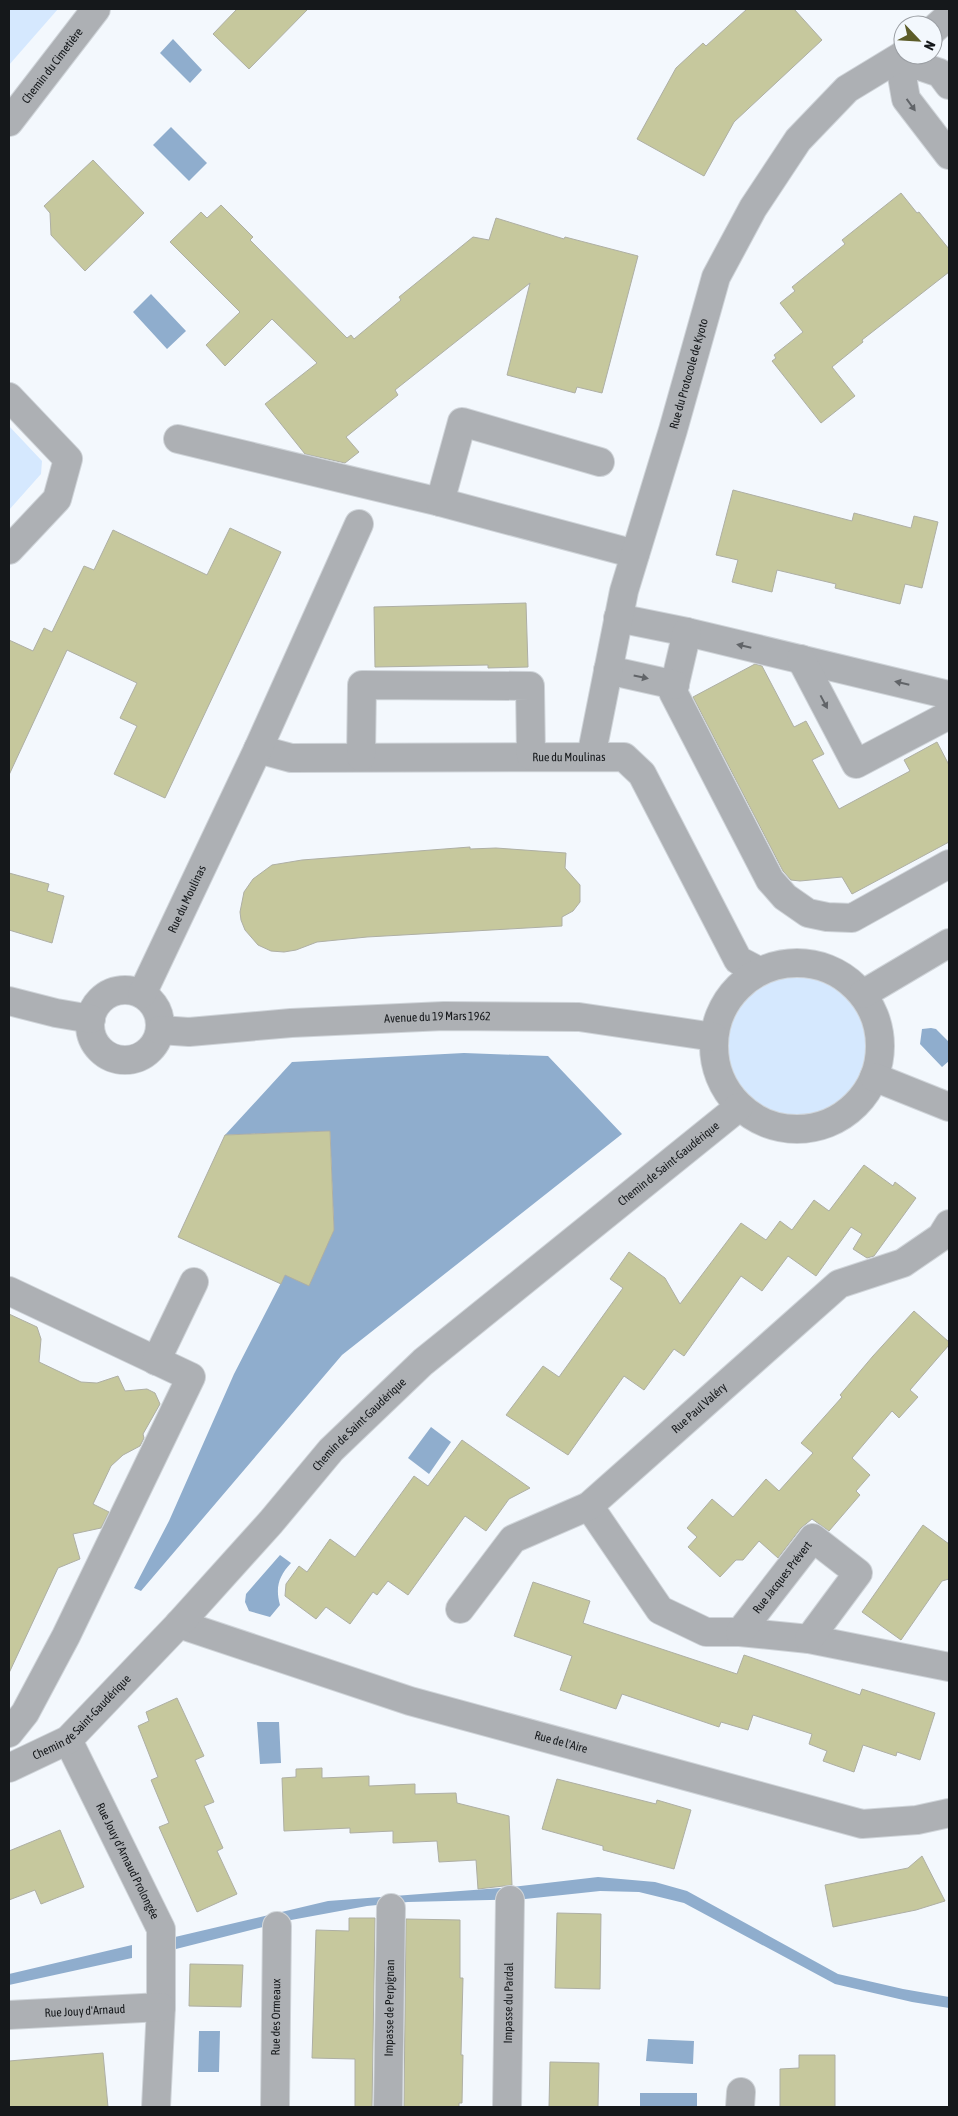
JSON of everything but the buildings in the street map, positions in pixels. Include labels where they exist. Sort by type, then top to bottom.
[{"type":"street","name":"Chemin du Cimetière","points":[[9,122],[96,9]]},
{"type":"street","name":"Rue du Protocole de Kyoto","points":[[590,757],[618,618],[716,276],[753,208],[798,140],[848,89],[893,62]]},
{"type":"street","points":[[902,65],[906,99],[949,155]]},
{"type":"street","points":[[920,65],[940,73],[949,85]]},
{"type":"street","points":[[9,397],[68,459],[57,499],[9,550]]},
{"type":"street","points":[[440,502],[462,422],[600,462]]},
{"type":"street","points":[[178,439],[440,502],[635,554]]},
{"type":"street","name":"Rue du Moulinas","points":[[142,994],[258,749],[359,524]]},
{"type":"street","points":[[618,618],[687,632],[949,694]]},
{"type":"street","points":[[687,632],[673,692],[770,880],[785,897],[808,913],[827,917],[852,918],[949,864]]},
{"type":"street","points":[[802,659],[856,764],[949,714]]},
{"type":"street","points":[[608,670],[674,685]]},
{"type":"street","points":[[361,757],[362,685],[530,686],[531,756]]},
{"type":"street","name":"Rue du Moulinas","points":[[258,749],[291,758],[624,757],[642,774],[738,960],[759,971]]},
{"type":"street","points":[[863,994],[949,943]]},
{"type":"street","points":[[785,963],[802,963],[832,970],[848,980],[863,994],[877,1020],[881,1049],[874,1077],[860,1101],[838,1119],[822,1126],[804,1130],[781,1129],[758,1121],[739,1107],[724,1087],[715,1063],[714,1037],[718,1017],[728,999],[742,983],[759,971],[785,963]]},
{"type":"street","points":[[128,990],[142,994],[155,1007],[159,1018],[160,1030],[156,1040],[149,1050],[140,1056],[128,1060],[117,1059],[106,1054],[92,1036],[90,1025],[97,1003],[106,995],[116,991],[128,990]]},
{"type":"street","points":[[9,1000],[56,1013],[91,1019]]},
{"type":"street","name":"Avenue du 19 Mars 1962","points":[[160,1030],[189,1032],[291,1023],[444,1016],[579,1017],[714,1037]]},
{"type":"street","points":[[874,1077],[949,1107]]},
{"type":"street","name":"Chemin de Saint-Gaudérique","points":[[9,1768],[68,1740],[179,1624],[271,1522],[330,1450],[423,1362],[739,1107]]},
{"type":"street","name":"Rue Paul Valéry","points":[[460,1610],[513,1539],[589,1506],[839,1284],[903,1263],[941,1238],[949,1224]]},
{"type":"street","points":[[156,1362],[194,1282]]},
{"type":"street","points":[[9,1291],[191,1377],[66,1636],[25,1713],[9,1732]]},
{"type":"street","name":"Rue Jacques Prévert","points":[[589,1506],[660,1610],[706,1632],[740,1632],[809,1639],[949,1667]]},
{"type":"street","name":"Rue Jacques Prévert","points":[[740,1632],[813,1538],[858,1573],[809,1639]]},
{"type":"street","name":"Rue de l'Aire","points":[[179,1624],[410,1701],[862,1824],[917,1820],[949,1813]]},
{"type":"street","name":"Rue Jouy d'Arnaud Prolongée","points":[[68,1740],[161,1930],[161,2007],[156,2107]]},
{"type":"street","name":"Impasse du Pardal","points":[[507,2107],[510,1900]]},
{"type":"street","name":"Impasse de Perpignan","points":[[388,2107],[391,1908]]},
{"type":"street","name":"Rue des Ormeaux","points":[[275,2107],[277,1926]]},
{"type":"street","name":"Rue Jouy d'Arnaud","points":[[9,2015],[161,2007]]},
{"type":"shaded area","points":[[9,9],[58,9],[9,65]]},
{"type":"shaded area","points":[[173,39],[202,70],[190,83],[160,53]]},
{"type":"shaded area","points":[[171,127],[207,163],[189,181],[153,145]]},
{"type":"shaded area","points":[[151,294],[186,331],[167,349],[133,312]]},
{"type":"shaded area","points":[[9,426],[42,461],[41,474],[9,510]]},
{"type":"shaded area","points":[[805,963],[829,969],[856,987],[874,1014],[879,1030],[879,1062],[874,1078],[856,1105],[843,1115],[821,1126],[789,1129],[765,1123],[744,1110],[733,1099],[717,1070],[714,1038],[720,1014],[733,993],[744,982],[773,966]]},
{"type":"shaded area","points":[[922,1029],[936,1029],[949,1042],[949,1061],[942,1067],[920,1044]]},
{"type":"shaded area","points":[[464,1053],[548,1056],[622,1134],[342,1355],[141,1591],[134,1588],[169,1521],[234,1374],[285,1275],[334,1230],[330,1131],[225,1135],[292,1062]]},
{"type":"shaded area","points":[[431,1427],[451,1442],[429,1474],[408,1458]]},
{"type":"shaded area","points":[[280,1555],[291,1563],[279,1582],[280,1605],[270,1617],[249,1611],[245,1602],[246,1594]]},
{"type":"shaded area","points":[[257,1722],[279,1722],[281,1763],[260,1764]]},
{"type":"shaded area","points":[[598,1877],[655,1882],[687,1891],[838,1974],[949,1997],[949,2008],[912,2002],[835,1984],[684,1903],[639,1892],[600,1891],[525,1899],[408,1902],[367,1906],[291,1920],[176,1949],[175,1937],[328,1901],[512,1887]]},
{"type":"shaded area","points":[[132,1945],[132,1958],[9,1985],[9,1974]]},
{"type":"shaded area","points":[[199,2031],[220,2031],[219,2072],[198,2072]]},
{"type":"shaded area","points":[[648,2039],[694,2041],[693,2064],[646,2061]]},
{"type":"shaded area","points":[[640,2093],[697,2093],[697,2107],[640,2107]]}]
